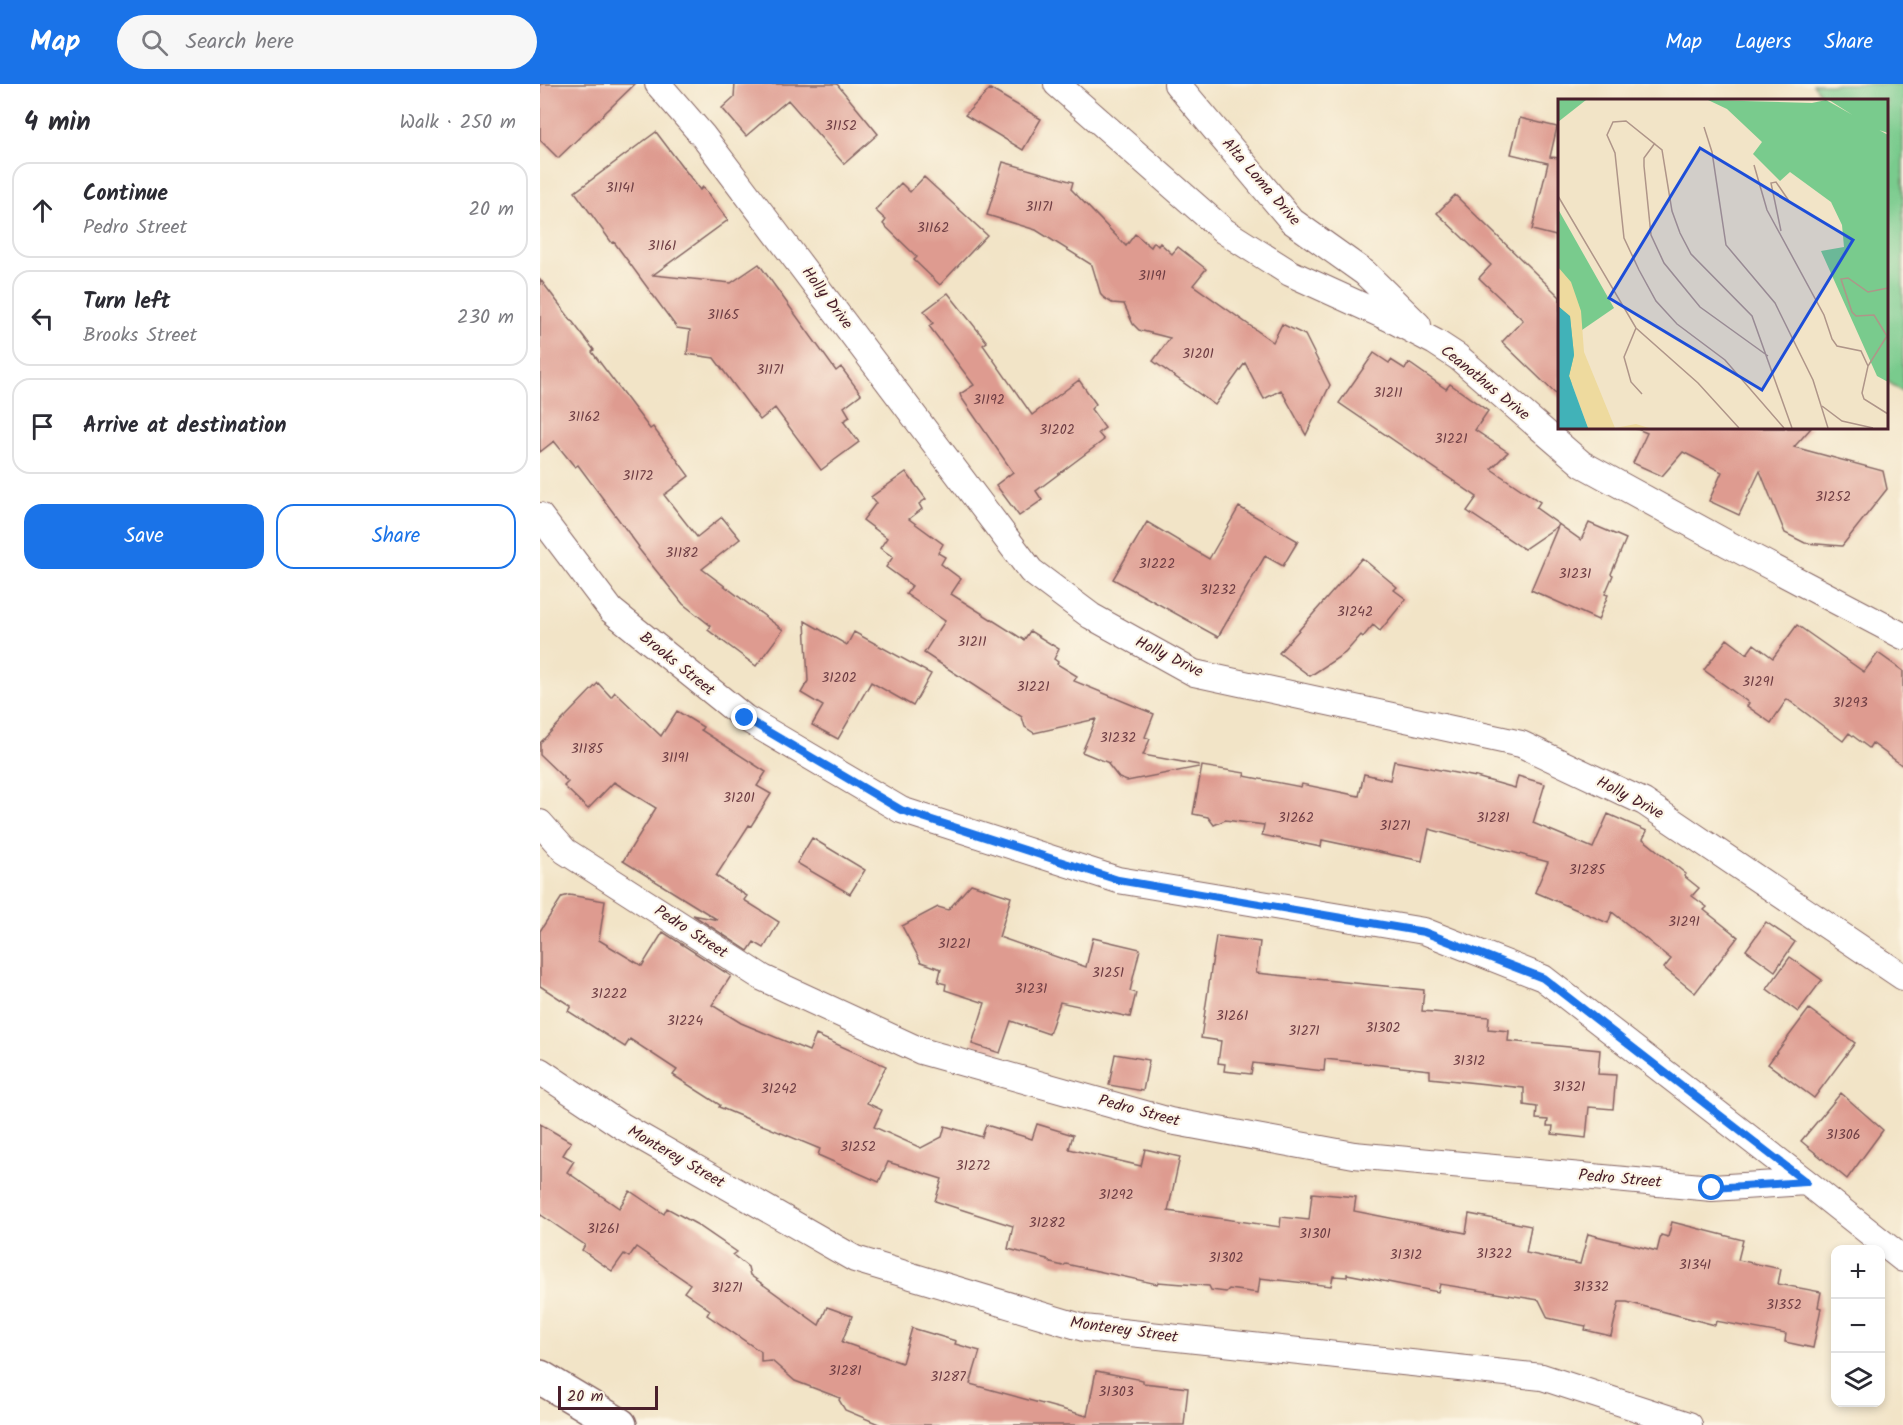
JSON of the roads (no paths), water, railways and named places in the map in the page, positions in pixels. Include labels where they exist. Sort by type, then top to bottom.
[{"type":"highway","points":[[540,1377],[620,1425]]},
{"type":"street","name":"Holly Drive","points":[[658,84],[703,136],[1031,571],[1091,616],[1194,673],[1521,744],[1644,801],[1903,977]]},
{"type":"street","name":"Ceanothus Drive","points":[[1057,84],[1224,231],[1290,273],[1391,319],[1435,342],[1458,357],[1582,464],[1903,636]]},
{"type":"street","name":"Alta Loma Drive","points":[[1177,84],[1292,221],[1365,273],[1435,342]]},
{"type":"street","name":"Brooks Street","points":[[540,516],[611,610],[745,718],[901,810],[1118,880],[1424,932],[1543,978],[1903,1259]]},
{"type":"street","name":"Pedro Street","points":[[540,824],[565,851],[763,978],[921,1051],[1170,1120],[1354,1155],[1712,1188],[1806,1182]]},
{"type":"street","name":"Monterey Street","points":[[540,1071],[622,1126],[855,1259],[1083,1328],[1542,1377],[1689,1425]]}]
